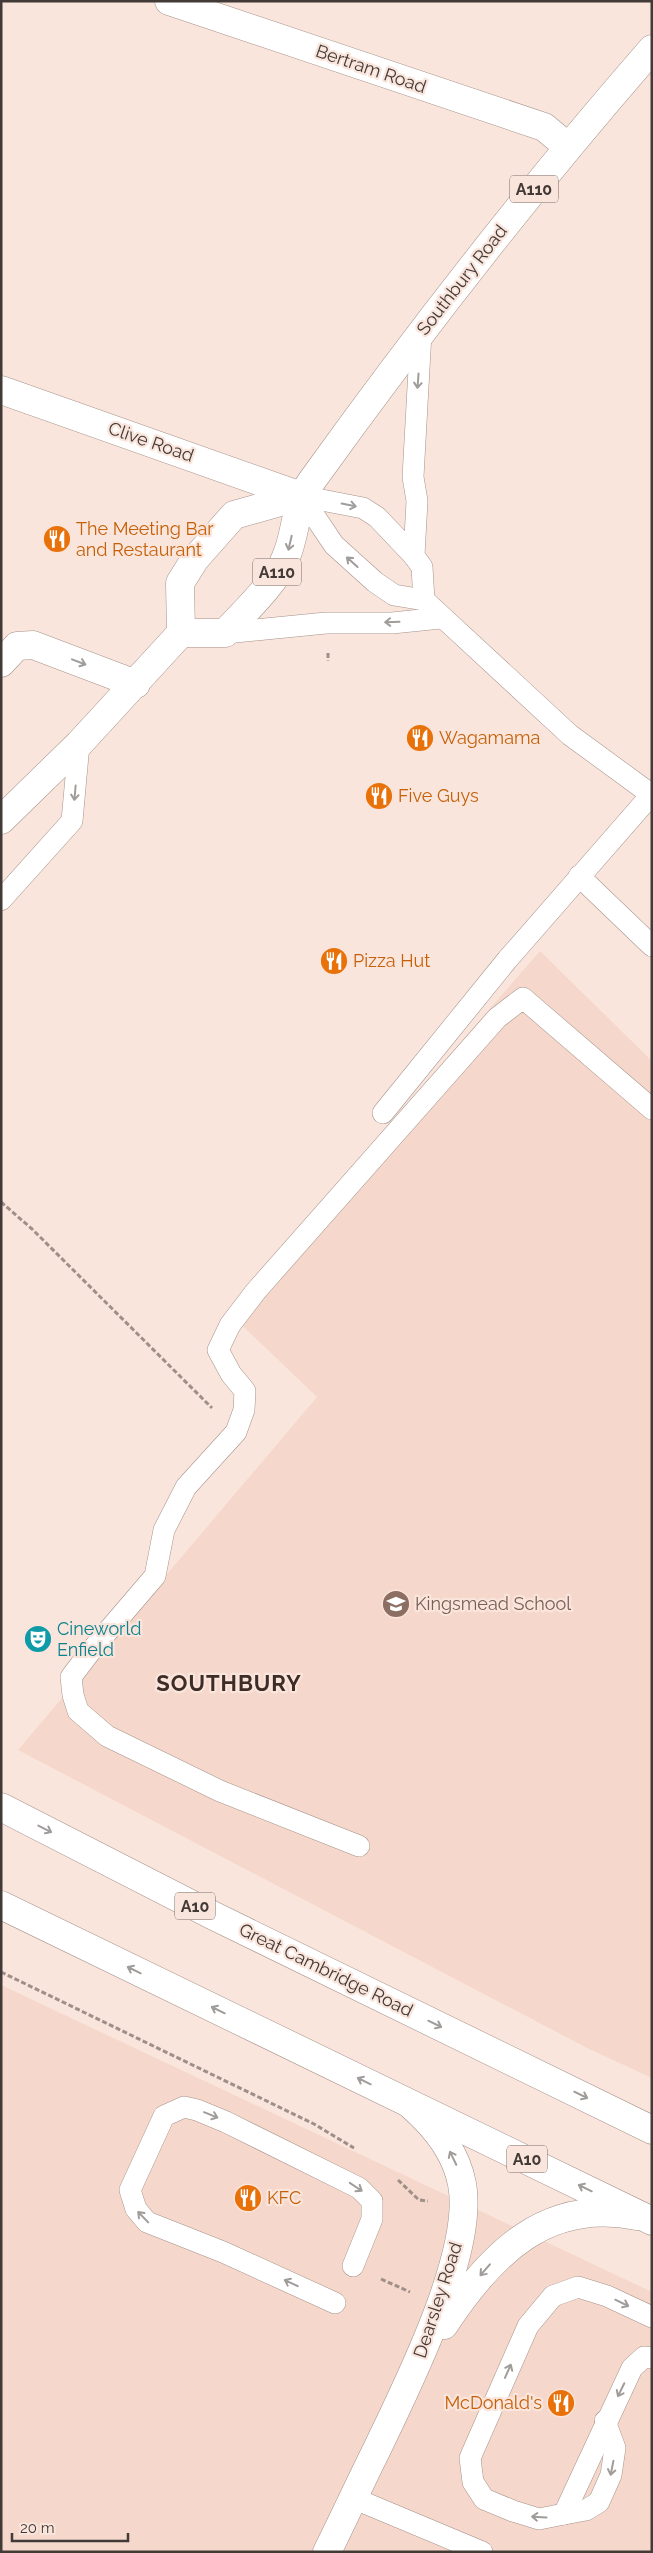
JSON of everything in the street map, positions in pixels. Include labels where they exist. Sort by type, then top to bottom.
[{"type":"main road","name":"Bertram Road","points":[[169,1],[544,127],[567,146]]},
{"type":"main road","name":"Southbury Road","points":[[225,633],[274,577],[286,557],[301,496],[421,333],[567,146],[652,49]]},
{"type":"main road","name":"Clive Road","points":[[1,390],[301,496]]},
{"type":"main road","points":[[1,820],[79,744],[180,634],[180,583],[195,559],[234,515],[301,496]]},
{"type":"main road","points":[[180,634],[225,633]]},
{"type":"main road","points":[[1,663],[17,646],[33,646],[136,684]]},
{"type":"main road","name":"Great Cambridge Road","points":[[1,1807],[212,1915],[652,2130]]},
{"type":"main road","name":"A10","points":[[1,1905],[648,2219]]},
{"type":"main road","name":"Dearsley Road","points":[[327,2552],[417,2366],[447,2287],[460,2236],[464,2205],[463,2185],[456,2163],[445,2142],[428,2120],[408,2103]]},
{"type":"main road","name":"Dearsley Road","points":[[417,2366],[464,2294],[490,2264],[522,2238],[553,2220],[583,2212],[612,2210],[648,2219]]},
{"type":"lane","points":[[414,556],[417,502],[413,478],[421,333]]},
{"type":"lane","points":[[301,496],[363,508],[377,517],[422,567],[424,600]]},
{"type":"lane","points":[[301,496],[334,545],[375,582],[394,595],[424,600],[441,618],[570,735],[652,795],[507,960],[382,1113]]},
{"type":"lane","points":[[225,633],[326,623],[392,623],[441,618]]},
{"type":"lane","points":[[1,900],[72,821],[79,744]]},
{"type":"lane","points":[[579,876],[652,946]]},
{"type":"lane","points":[[359,1846],[220,1790],[108,1736],[78,1711],[73,1695],[71,1677],[155,1576],[164,1530],[186,1487],[236,1432],[244,1410],[244,1391],[231,1374],[218,1350],[230,1325],[256,1290],[496,1018],[523,998],[652,1109]]},
{"type":"lane","points":[[335,2303],[223,2252],[147,2222],[136,2209],[130,2190],[164,2116],[184,2107],[197,2110],[226,2122],[359,2188],[372,2201],[372,2219],[353,2266]]},
{"type":"lane","points":[[652,2317],[607,2296],[578,2287],[552,2296],[528,2326],[470,2458],[473,2482],[484,2499],[539,2519],[564,2514],[605,2421],[632,2368],[644,2357],[652,2358]]},
{"type":"lane","points":[[353,2498],[482,2552]]},
{"type":"path","points":[[1,1202],[32,1229],[236,1432]]},
{"type":"path","points":[[1,1972],[314,2124],[362,2153]]},
{"type":"path","points":[[392,2176],[419,2200],[434,2201]]},
{"type":"path","points":[[353,2266],[439,2306]]},
{"type":"shaded area","name":"Kingsmead School","points":[[540,951],[652,1061],[652,2078],[589,2049],[18,1750],[317,1397],[227,1311]]},
{"type":"shaded area","points":[[1,1985],[652,2292],[652,2552],[1,2552]]},
{"type":"place","name":"The Meeting Bar and Restaurant","points":[[57,539]]},
{"type":"place","name":"Wagamama","points":[[420,738]]},
{"type":"place","name":"Five Guys","points":[[379,796]]},
{"type":"place","name":"Pizza Hut","points":[[334,961]]},
{"type":"place","name":"Kingsmead School","points":[[396,1604]]},
{"type":"place","name":"Cineworld Enfield","points":[[38,1639]]},
{"type":"place","name":"KFC","points":[[248,2198]]},
{"type":"place","name":"McDonald's","points":[[561,2403]]},
{"type":"district","name":"SOUTHBURY","points":[[229,1683]]}]
